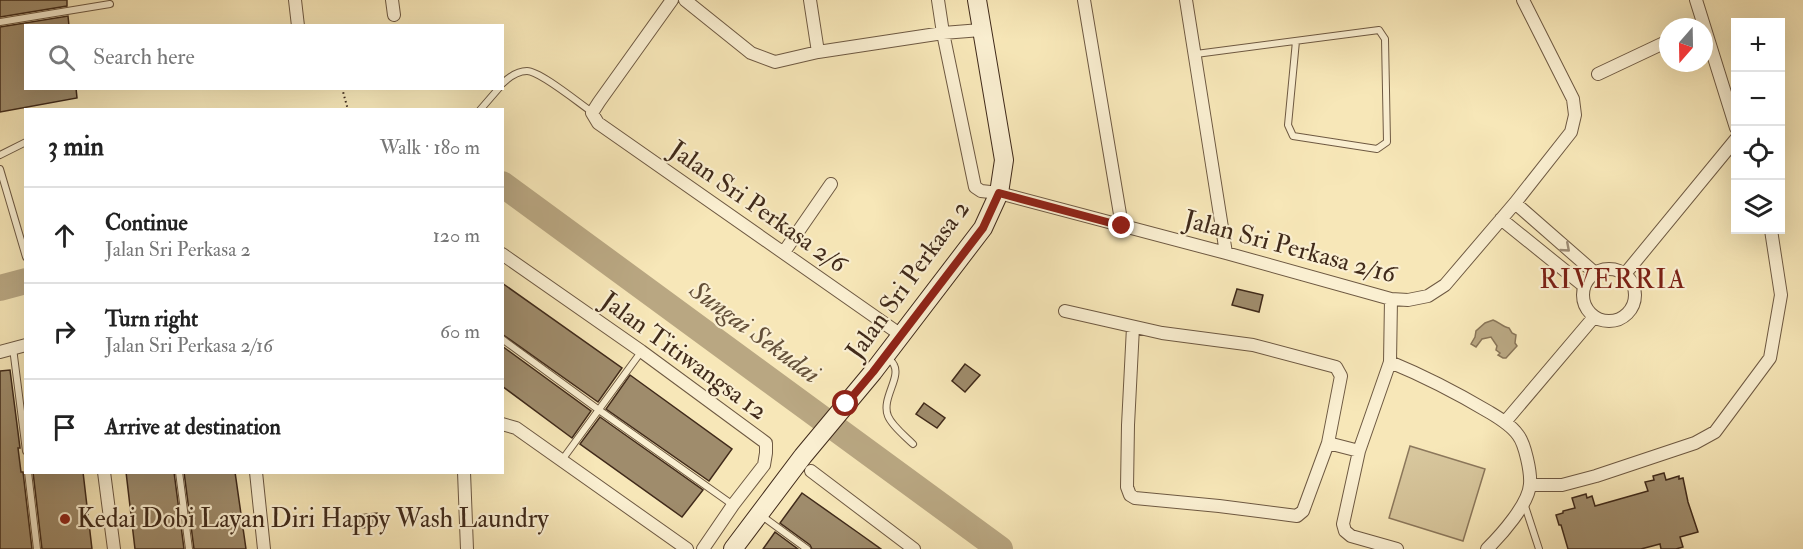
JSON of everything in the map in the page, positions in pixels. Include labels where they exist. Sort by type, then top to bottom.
[{"type":"street","points":[[295,0],[298,24]]},
{"type":"street","points":[[392,0],[394,15]]},
{"type":"street","points":[[592,113],[672,0]]},
{"type":"street","points":[[685,0],[751,53],[776,62],[818,52],[943,33],[981,30]]},
{"type":"street","points":[[810,0],[818,52]]},
{"type":"street","points":[[938,0],[943,33]]},
{"type":"street","name":"Jalan Sri Perkasa 2","points":[[733,549],[759,514],[807,463],[846,404],[983,228],[999,193],[1004,160],[977,0]]},
{"type":"street","points":[[1084,0],[1122,226]]},
{"type":"street","points":[[1186,0],[1226,253]]},
{"type":"street","name":"Jalan Sri Perkasa 2/16","points":[[943,33],[975,188],[1226,253],[1391,299],[1408,300],[1428,296],[1445,285],[1515,203],[1571,132],[1575,115],[1573,99],[1523,0]]},
{"type":"street","points":[[1696,0],[1699,18]]},
{"type":"street","points":[[1598,74],[1659,45]]},
{"type":"street","points":[[1713,62],[1735,126]]},
{"type":"street","name":"Jalan Sri Perkasa 2/6","points":[[592,113],[598,123],[901,335]]},
{"type":"street","points":[[1625,274],[1731,145]]},
{"type":"street","points":[[784,252],[831,184]]},
{"type":"street","points":[[1515,203],[1595,273]]},
{"type":"street","points":[[1501,219],[1584,286]]},
{"type":"street","points":[[1530,485],[1562,485],[1596,476],[1695,443],[1715,432],[1770,358],[1781,295],[1772,234]]},
{"type":"street","name":"Jalan Titiwangsa 12","points":[[504,255],[641,351],[766,443],[764,465],[703,549]]},
{"type":"street","points":[[1610,269],[1618,270],[1632,280],[1636,298],[1634,307],[1620,320],[1602,321],[1588,311],[1584,303],[1584,286],[1595,273],[1610,269]]},
{"type":"street","points":[[1391,299],[1390,362],[1359,452],[1343,524],[1351,536],[1396,549]]},
{"type":"street","points":[[1065,311],[1133,327],[1253,345],[1336,367],[1341,376],[1328,443],[1304,511],[1297,516],[1135,498],[1130,495],[1127,488],[1128,426],[1133,327]]},
{"type":"street","points":[[1505,422],[1594,317]]},
{"type":"street","points":[[0,352],[19,347]]},
{"type":"street","points":[[1390,362],[1467,399],[1505,422],[1519,435],[1527,458],[1530,485],[1524,503],[1487,549]]},
{"type":"street","points":[[504,425],[516,428],[687,549]]},
{"type":"street","points":[[1328,443],[1359,452]]},
{"type":"street","points":[[807,463],[912,548]]},
{"type":"street","points":[[104,474],[114,549]]},
{"type":"street","points":[[256,474],[264,549]]},
{"type":"street","points":[[464,474],[467,549]]},
{"type":"lane","points":[[0,21],[110,4]]},
{"type":"lane","points":[[1196,54],[1379,30],[1385,39],[1387,142],[1377,149],[1293,136],[1288,125],[1296,41]]},
{"type":"lane","points":[[504,82],[519,72],[529,71],[542,77],[592,113]]},
{"type":"lane","points":[[482,108],[497,90]]},
{"type":"lane","points":[[0,155],[24,143]]},
{"type":"lane","points":[[0,169],[24,250]]},
{"type":"lane","points":[[504,340],[733,505]]},
{"type":"lane","points":[[19,347],[24,421]]},
{"type":"lane","points":[[562,460],[641,351]]},
{"type":"lane","points":[[886,355],[895,366],[896,372],[885,404],[886,413],[890,421],[913,444]]},
{"type":"lane","points":[[28,474],[38,549]]},
{"type":"lane","points":[[179,474],[189,549]]},
{"type":"lane","points":[[1524,503],[1539,549]]},
{"type":"lane","points":[[759,514],[807,549]]},
{"type":"path","points":[[343,90],[347,108]]},
{"type":"shaded area","points":[[1493,320],[1509,328],[1516,335],[1517,346],[1506,358],[1498,355],[1500,353],[1496,350],[1497,346],[1491,337],[1482,339],[1476,347],[1471,344],[1476,331],[1485,323]]},
{"type":"shaded area","points":[[1410,446],[1485,469],[1463,541],[1389,518]]},
{"type":"building","points":[[0,0],[67,0],[67,6],[0,17]]},
{"type":"building","points":[[68,16],[69,24],[24,24],[24,90],[76,90],[77,98],[0,112],[0,27]]},
{"type":"building","points":[[504,284],[622,368],[598,402],[504,335]]},
{"type":"building","points":[[1237,289],[1263,295],[1259,312],[1232,305]]},
{"type":"building","points":[[504,347],[591,411],[572,438],[504,387]]},
{"type":"building","points":[[965,364],[980,375],[965,392],[952,381]]},
{"type":"building","points":[[10,370],[32,549],[0,549],[0,371]]},
{"type":"building","points":[[630,375],[732,449],[709,481],[606,409]]},
{"type":"building","points":[[924,403],[945,418],[937,428],[916,414]]},
{"type":"building","points":[[600,417],[703,490],[682,517],[580,444]]},
{"type":"building","points":[[1664,473],[1666,480],[1679,476],[1679,479],[1683,478],[1698,532],[1680,537],[1683,547],[1661,549],[1660,544],[1641,549],[1568,549],[1556,515],[1575,508],[1572,498],[1586,494],[1587,498],[1592,496],[1595,506],[1648,491],[1645,482],[1654,480],[1653,476]]},
{"type":"building","points":[[33,474],[83,474],[92,549],[42,549]]},
{"type":"building","points":[[126,474],[174,474],[184,549],[135,549]]},
{"type":"building","points":[[184,474],[235,474],[246,549],[194,549]]},
{"type":"building","points":[[802,493],[881,549],[812,549],[810,545],[780,523]]},
{"type":"building","points":[[377,513],[378,526],[353,529],[351,516]]},
{"type":"building","points":[[775,532],[798,549],[763,549]]},
{"type":"waterway","name":"Sungai Sekudai","points":[[504,185],[1000,549]]},
{"type":"waterway","name":"Sungai Sekudai","points":[[0,288],[24,282]]},
{"type":"place","name":"Kedai Dobi Layan Diri Happy Wash Laundry","points":[[65,519]]},
{"type":"district","name":"RIVERRIA","points":[[1613,279]]},
{"type":"route","points":[[846,404],[983,228],[999,193],[1122,226]]}]
